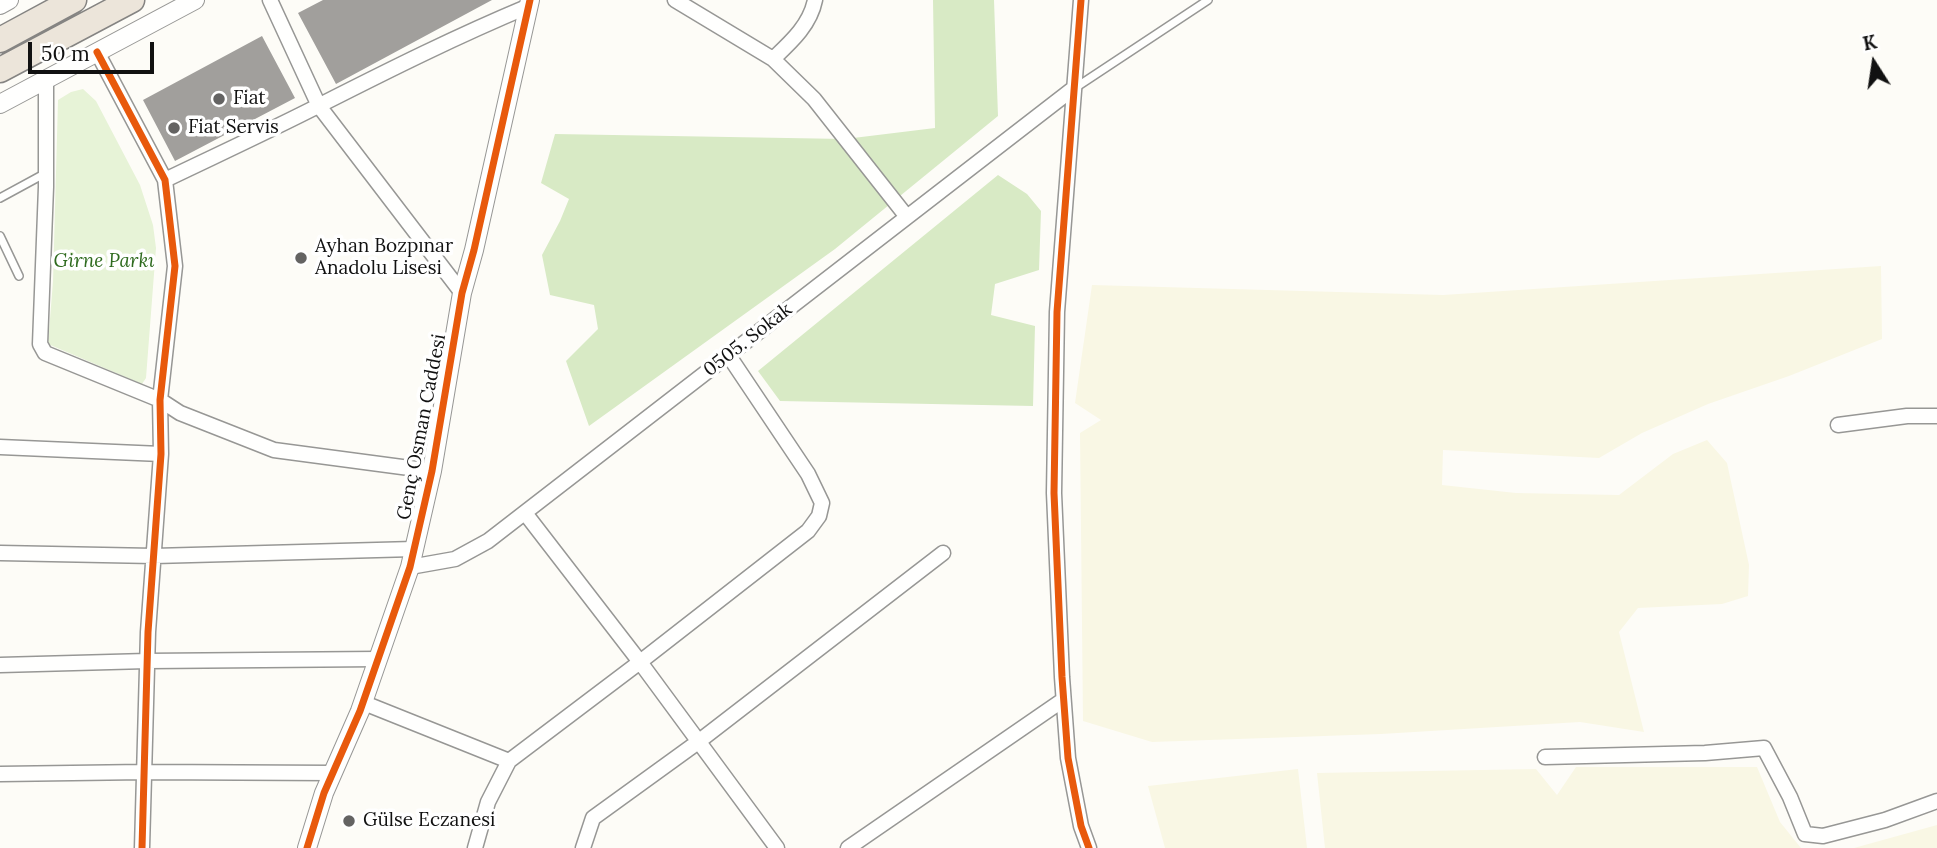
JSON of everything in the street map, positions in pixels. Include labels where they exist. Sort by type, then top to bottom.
[{"type":"highway","points":[[0,40],[74,0]]},
{"type":"highway","points":[[0,69],[132,0]]},
{"type":"street","points":[[0,5],[9,0]]},
{"type":"street","points":[[0,104],[195,0]]},
{"type":"street","points":[[270,0],[319,106],[462,293]]},
{"type":"street","points":[[675,0],[773,59],[814,99],[907,217]]},
{"type":"street","points":[[773,59],[797,37],[813,10],[815,0]]},
{"type":"street","points":[[1081,0],[1058,312],[1054,479],[1068,758],[1089,848]]},
{"type":"street","points":[[165,180],[319,106],[374,76],[529,3]]},
{"type":"street","name":"Genç Osman Caddesi","points":[[307,848],[324,793],[379,659],[412,558],[432,471],[462,293],[529,3]]},
{"type":"street","points":[[97,52],[165,180],[175,266],[160,400],[161,454],[147,662],[142,848]]},
{"type":"street","points":[[46,80],[46,173],[40,344],[45,354],[160,400],[180,413],[274,450],[432,471]]},
{"type":"street","name":"0505. Sokak","points":[[0,553],[455,559],[488,541],[525,513],[1074,88]]},
{"type":"street","points":[[475,848],[488,802],[509,761],[808,531],[818,516],[822,503],[808,474],[729,356]]},
{"type":"street","points":[[1838,425],[1907,416],[1937,416]]},
{"type":"street","points":[[0,447],[161,454]]},
{"type":"street","points":[[525,513],[640,662],[777,848]]},
{"type":"street","points":[[583,848],[593,818],[698,742],[943,553]]},
{"type":"street","points":[[0,665],[379,659]]},
{"type":"street","points":[[848,848],[1063,700]]},
{"type":"street","points":[[363,703],[509,761]]},
{"type":"street","points":[[1545,757],[1705,753],[1764,748],[1790,797],[1805,834],[1823,836],[1885,820],[1937,802]]},
{"type":"street","points":[[0,774],[333,773]]},
{"type":"lane","points":[[1074,88],[1208,0]]},
{"type":"lane","points":[[0,198],[46,173]]},
{"type":"lane","points":[[0,236],[19,276]]},
{"type":"shaded area","points":[[1881,266],[1882,339],[1789,376],[1708,404],[1642,433],[1599,458],[1443,450],[1442,485],[1516,493],[1619,495],[1673,454],[1707,440],[1727,463],[1749,565],[1748,596],[1722,604],[1638,608],[1619,632],[1644,732],[1580,722],[1381,734],[1152,742],[1083,721],[1080,433],[1101,420],[1075,403],[1092,285],[1443,295]]},
{"type":"shaded area","points":[[1576,767],[1757,767],[1780,822],[1801,848],[1325,848],[1317,773],[1536,769],[1557,795]]},
{"type":"shaded area","points":[[1298,769],[1307,848],[1165,848],[1148,786]]},
{"type":"shaded area","points":[[1937,825],[1937,848],[1854,848]]},
{"type":"green space","points":[[933,0],[994,0],[998,116],[835,249],[589,426],[566,361],[598,329],[594,305],[550,295],[542,255],[569,199],[541,183],[555,134],[845,139],[935,128]]},
{"type":"green space","name":"Girne Parkı","points":[[83,89],[96,101],[140,185],[153,225],[156,248],[146,378],[142,384],[48,344],[53,281],[58,100]]},
{"type":"green space","points":[[998,175],[1027,194],[1041,211],[1039,270],[995,284],[991,315],[1035,326],[1033,406],[780,401],[758,371]]},
{"type":"building","points":[[323,0],[492,0],[336,84],[298,13]]},
{"type":"building","name":"Fiat","points":[[262,36],[295,98],[175,161],[143,100]]},
{"type":"cycle path","points":[[307,848],[324,793],[360,711],[410,567],[432,471],[462,293],[530,0]]},
{"type":"cycle path","points":[[1081,0],[1057,312],[1054,493],[1068,758],[1081,826],[1089,848]]},
{"type":"cycle path","points":[[97,52],[165,180],[175,266],[160,400],[161,454],[148,632],[142,848]]},
{"type":"place","name":"Fiat","points":[[219,99]]},
{"type":"place","name":"Fiat Servis","points":[[174,128]]},
{"type":"place","name":"Ayhan Bozpınar Anadolu Lisesi","points":[[301,258]]},
{"type":"place","name":"Gülse Eczanesi","points":[[349,821]]}]
